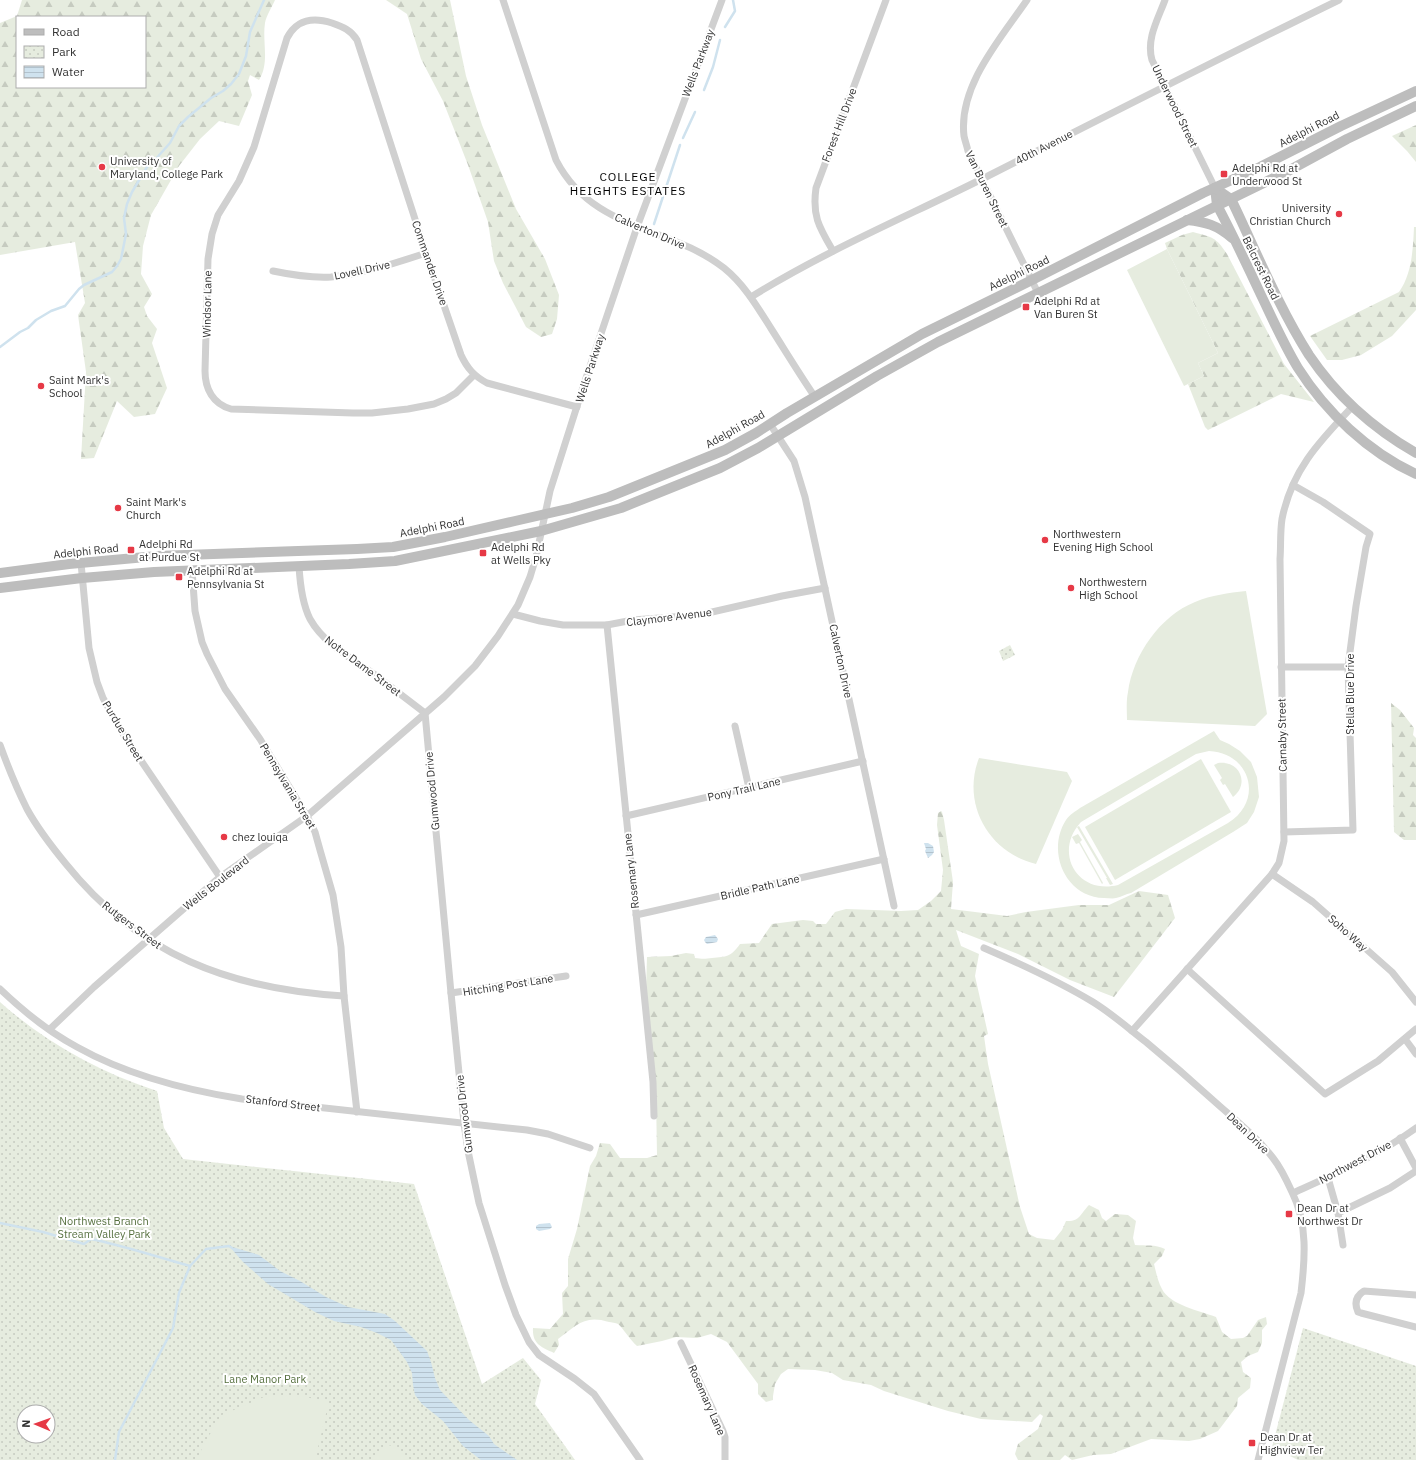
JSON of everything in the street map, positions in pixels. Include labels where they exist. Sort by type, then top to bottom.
[{"type":"main road","name":"Adelphi Road","points":[[0,573],[80,563],[157,556],[393,547],[445,537],[572,508],[609,497],[725,450],[922,334],[1215,188],[1260,168],[1341,126],[1416,91]]},
{"type":"main road","points":[[0,588],[82,578],[192,570],[349,564],[406,559],[541,531],[604,514],[648,498],[720,468],[778,436],[902,362],[1038,293],[1288,171],[1347,139],[1416,106]]},
{"type":"main road","name":"Belcrest Road","points":[[1215,188],[1231,199],[1283,308],[1305,348],[1324,375],[1353,406],[1379,429],[1416,453]]},
{"type":"main road","name":"Belcrest Road","points":[[1215,188],[1217,206],[1276,327],[1298,368],[1340,420],[1372,447],[1416,474]]},
{"type":"main road","points":[[1186,220],[1211,224],[1222,230],[1235,241]]},
{"type":"street","name":"Calverton Drive","points":[[503,0],[556,160],[563,173],[587,200],[605,211],[637,227],[691,248],[731,275],[751,296],[815,397]]},
{"type":"street","name":"Wells Parkway","points":[[425,713],[462,681],[475,666],[513,614],[530,577],[536,557],[544,514],[550,492],[577,407],[637,227],[722,0]]},
{"type":"street","name":"Forest Hill Drive","points":[[833,251],[817,221],[815,206],[816,188],[886,0]]},
{"type":"street","name":"Van Buren Street","points":[[1027,0],[987,57],[970,91],[967,101],[964,136],[968,151],[1038,293]]},
{"type":"street","name":"Underwood Street","points":[[1165,0],[1152,34],[1150,48],[1152,60],[1215,188]]},
{"type":"street","name":"40th Avenue","points":[[751,296],[833,251],[982,179],[1339,0]]},
{"type":"street","name":"Windsor Lane","points":[[359,45],[355,37],[346,28],[321,20],[302,22],[292,30],[287,38],[251,156],[239,182],[218,215],[211,238],[208,260],[205,371],[206,386],[216,401],[222,406],[231,409],[372,413],[408,409],[434,404],[453,394],[474,375]]},
{"type":"street","name":"Commander Drive","points":[[359,45],[426,253],[465,364],[474,375],[491,384],[577,407]]},
{"type":"street","name":"Lovell Drive","points":[[273,271],[304,276],[332,276],[359,272],[426,253]]},
{"type":"street","name":"Carnaby Street","points":[[1132,1031],[1272,874],[1279,863],[1284,832],[1280,559],[1282,519],[1293,485],[1302,465],[1318,443],[1353,406]]},
{"type":"street","name":"Calverton Drive","points":[[770,424],[791,454],[799,474],[826,588],[894,906]]},
{"type":"street","name":"Stella Blue Drive","points":[[1284,832],[1353,830],[1348,667],[1356,606],[1366,547],[1370,534],[1323,502],[1293,485]]},
{"type":"street","name":"Purdue Street","points":[[80,563],[89,648],[97,682],[103,698],[126,737],[193,839],[220,877]]},
{"type":"street","name":"Notre Dame Street","points":[[299,566],[301,587],[306,609],[320,634],[330,644],[375,675],[425,713]]},
{"type":"street","name":"Pennsylvania Street","points":[[192,570],[195,611],[202,642],[212,665],[225,689],[260,739],[307,816],[315,832],[333,895],[341,947],[344,996],[357,1112]]},
{"type":"street","name":"Claymore Avenue","points":[[513,614],[563,625],[607,625],[633,620],[699,615],[782,596],[826,588]]},
{"type":"street","name":"Rosemary Lane","points":[[607,625],[653,1082],[654,1116]]},
{"type":"street","points":[[1282,667],[1348,667]]},
{"type":"street","name":"Wells Boulevard","points":[[50,1029],[148,939],[220,877],[307,816],[425,713]]},
{"type":"street","name":"Gumwood Drive","points":[[425,713],[464,1123],[469,1158],[479,1203],[505,1285],[516,1315],[529,1342],[539,1355],[575,1379],[594,1394],[640,1460]]},
{"type":"street","points":[[736,726],[749,788]]},
{"type":"street","name":"Rutgers Street","points":[[0,745],[28,810],[51,846],[91,892],[113,913],[148,939],[172,954],[244,982],[292,991],[344,996]]},
{"type":"street","name":"Pony Trail Lane","points":[[626,816],[863,761]]},
{"type":"street","name":"Bridle Path Lane","points":[[636,915],[884,859]]},
{"type":"street","name":"Soho Way","points":[[1272,874],[1313,902],[1336,922],[1392,972],[1416,1002]]},
{"type":"street","name":"Dean Drive","points":[[984,948],[1073,991],[1109,1012],[1202,1090],[1257,1139],[1274,1159],[1293,1193],[1303,1225],[1304,1266],[1301,1293],[1258,1460]]},
{"type":"street","points":[[1187,970],[1325,1094],[1378,1061],[1416,1029]]},
{"type":"street","name":"Hitching Post Lane","points":[[451,993],[566,976]]},
{"type":"street","name":"Stanford Street","points":[[0,989],[29,1014],[76,1047],[115,1066],[166,1082],[242,1099],[539,1132],[590,1148]]},
{"type":"street","points":[[1405,1039],[1416,1054]]},
{"type":"street","name":"Northwest Drive","points":[[1293,1193],[1328,1178],[1372,1155],[1416,1128]]},
{"type":"street","points":[[1400,1138],[1416,1168]]},
{"type":"street","points":[[1338,1213],[1390,1188],[1416,1171]]},
{"type":"street","points":[[1328,1178],[1338,1213],[1343,1245]]},
{"type":"street","points":[[1416,1295],[1364,1291],[1359,1294],[1355,1303],[1358,1312],[1416,1327]]},
{"type":"street","name":"Rosemary Lane","points":[[681,1343],[723,1431],[725,1437],[725,1460]]},
{"type":"green space","points":[[22,0],[275,0],[265,23],[265,59],[262,73],[259,80],[250,75],[248,81],[252,95],[239,126],[219,121],[200,139],[179,166],[151,215],[143,246],[141,274],[152,294],[144,307],[147,316],[157,329],[152,343],[167,388],[155,414],[134,417],[117,401],[94,458],[81,459],[86,372],[78,315],[85,303],[75,242],[0,255],[0,23],[16,16],[16,88],[146,88],[146,16],[17,16]]},
{"type":"green space","points":[[386,0],[450,0],[466,76],[482,125],[516,209],[545,259],[559,295],[557,319],[552,334],[541,337],[526,327],[503,283],[494,261],[488,222],[443,101],[421,59],[407,14]]},
{"type":"green space","points":[[1416,125],[1416,162],[1392,136]]},
{"type":"green space","points":[[1414,227],[1416,227],[1416,310],[1392,336],[1361,355],[1342,360],[1327,360],[1310,336],[1399,292],[1407,277],[1409,269]]},
{"type":"green space","points":[[1193,232],[1213,238],[1223,248],[1284,364],[1314,402],[1281,394],[1208,430],[1205,427],[1188,384],[1204,376],[1198,363],[1218,353],[1165,243],[1182,235]]},
{"type":"green space","points":[[1167,249],[1218,353],[1198,363],[1204,376],[1184,386],[1127,270]]},
{"type":"green space","points":[[1246,591],[1267,714],[1255,726],[1127,720],[1127,695],[1131,678],[1142,651],[1150,638],[1160,627],[1182,608],[1195,602],[1214,596]]},
{"type":"green space","points":[[1010,645],[1015,655],[1003,661],[999,651]]},
{"type":"green space","points":[[1391,703],[1400,710],[1414,728],[1413,735],[1416,738],[1416,840],[1404,840],[1394,832]]},
{"type":"green space","points":[[1214,731],[1220,740],[1240,751],[1251,762],[1257,777],[1259,797],[1254,812],[1247,823],[1131,893],[1115,898],[1090,896],[1079,890],[1070,881],[1063,870],[1059,858],[1058,845],[1060,832],[1067,818],[1080,808]],"holes":[[[1209,751],[1223,754],[1235,760],[1243,769],[1248,780],[1249,791],[1246,803],[1239,814],[1228,823],[1118,885],[1103,886],[1091,884],[1081,877],[1074,868],[1070,858],[1069,846],[1073,834],[1081,822],[1196,754]]]},
{"type":"green space","points":[[979,758],[1067,772],[1072,781],[1036,864],[1019,858],[1005,849],[993,838],[983,824],[977,809],[974,792],[974,775]]},
{"type":"green space","points":[[1201,759],[1231,812],[1115,880],[1085,827]]},
{"type":"green space","points":[[1218,763],[1232,765],[1240,774],[1242,780],[1241,786],[1233,797],[1225,784],[1223,785],[1220,780],[1222,778],[1214,765]]},
{"type":"green space","points":[[941,811],[944,820],[953,882],[951,909],[1007,916],[1079,905],[1109,905],[1139,891],[1168,895],[1175,918],[1114,997],[1070,980],[1018,954],[956,930],[961,946],[979,954],[975,976],[988,1034],[984,1036],[988,1064],[1020,1207],[1029,1234],[1037,1238],[1054,1240],[1062,1230],[1066,1221],[1077,1219],[1089,1205],[1099,1210],[1102,1218],[1106,1221],[1115,1214],[1128,1215],[1136,1221],[1133,1238],[1135,1245],[1154,1246],[1165,1249],[1162,1256],[1154,1264],[1157,1277],[1166,1295],[1186,1307],[1216,1317],[1222,1332],[1231,1339],[1243,1338],[1247,1336],[1258,1320],[1266,1317],[1267,1324],[1262,1330],[1262,1343],[1258,1352],[1248,1356],[1241,1362],[1243,1372],[1251,1378],[1250,1388],[1238,1398],[1237,1406],[1218,1431],[1200,1439],[1189,1441],[1151,1439],[1111,1454],[1093,1455],[1072,1460],[1065,1455],[1060,1460],[1018,1460],[1015,1454],[1018,1444],[1038,1429],[1043,1416],[1040,1414],[1032,1422],[981,1419],[948,1411],[884,1391],[871,1385],[843,1380],[832,1373],[815,1370],[788,1369],[781,1374],[775,1384],[773,1400],[766,1402],[758,1394],[758,1384],[727,1342],[711,1334],[697,1338],[676,1337],[637,1346],[618,1324],[593,1319],[587,1320],[575,1326],[558,1339],[559,1345],[554,1353],[541,1347],[534,1338],[533,1328],[550,1329],[563,1314],[562,1293],[568,1286],[568,1259],[577,1229],[590,1166],[596,1156],[600,1143],[610,1144],[620,1158],[647,1158],[657,1155],[656,1096],[646,990],[647,957],[671,956],[686,953],[694,954],[695,958],[700,959],[728,956],[734,952],[740,944],[759,943],[772,924],[803,920],[813,921],[816,924],[826,924],[835,912],[846,909],[901,911],[918,910],[931,901],[941,891],[943,870],[937,825],[938,813]]},
{"type":"green space","points":[[1079,826],[1113,884],[1110,885],[1077,827]]},
{"type":"green space","points":[[1078,834],[1082,840],[1080,842],[1103,883],[1102,884],[1079,843],[1076,844],[1072,837]]},
{"type":"green space","name":"Northwest Branch Stream Valley Park","points":[[0,1002],[36,1031],[74,1055],[114,1075],[157,1091],[164,1128],[183,1159],[414,1184],[482,1384],[523,1358],[541,1380],[535,1404],[575,1460],[0,1460]]},
{"type":"green space","points":[[1303,1328],[1416,1366],[1416,1460],[1298,1460],[1272,1447]]},
{"type":"green space","points":[[291,1395],[329,1401],[315,1460],[198,1460],[203,1445],[222,1415],[264,1397]]},
{"type":"green space","points":[[386,1445],[394,1446],[407,1460],[372,1460]]},
{"type":"water","points":[[924,843],[928,843],[933,846],[934,852],[928,858],[925,851],[926,849]]},
{"type":"water","points":[[715,935],[718,939],[717,942],[707,944],[705,942],[704,940],[706,937]]},
{"type":"water","points":[[550,1223],[552,1227],[550,1229],[539,1231],[536,1229],[536,1226],[539,1224]]},
{"type":"water","points":[[229,1246],[259,1255],[280,1271],[326,1297],[348,1307],[385,1314],[395,1321],[427,1351],[440,1390],[469,1420],[489,1436],[494,1444],[517,1460],[481,1460],[463,1446],[443,1421],[422,1404],[415,1395],[412,1373],[407,1362],[391,1340],[361,1327],[334,1321],[315,1312],[268,1284],[243,1262]]},
{"type":"waterway","points":[[0,347],[28,328],[36,320],[51,311],[65,306],[84,285],[112,272],[117,266],[121,259],[126,234],[124,218],[127,204],[132,192],[147,167],[170,143],[179,126],[211,98],[223,91],[239,74],[246,56],[250,32],[264,0]]},
{"type":"waterway","points":[[725,27],[735,11],[733,0]]},
{"type":"waterway","points":[[704,90],[713,67],[720,40]]},
{"type":"waterway","points":[[683,138],[695,112]]},
{"type":"waterway","points":[[654,224],[680,145]]},
{"type":"waterway","points":[[0,1223],[43,1232],[84,1244],[91,1239],[129,1248],[190,1266]]},
{"type":"waterway","points":[[115,1460],[119,1432],[173,1328],[179,1293],[190,1266],[206,1249],[229,1246],[232,1248]]},
{"type":"place","name":"University of Maryland, College Park","points":[[102,167]]},
{"type":"place","name":"Adelphi Rd at Underwood St","points":[[1224,174]]},
{"type":"place","name":"University Christian Church","points":[[1339,214]]},
{"type":"place","name":"Adelphi Rd at Van Buren St","points":[[1026,307]]},
{"type":"place","name":"Saint Mark's School","points":[[41,386]]},
{"type":"place","name":"Saint Mark's Church","points":[[118,508]]},
{"type":"place","name":"Northwestern Evening High School","points":[[1045,540]]},
{"type":"place","name":"Adelphi Rd at Purdue St","points":[[131,550]]},
{"type":"place","name":"Adelphi Rd at Wells Pky","points":[[483,553]]},
{"type":"place","name":"Adelphi Rd at Pennsylvania St","points":[[179,577]]},
{"type":"place","name":"Northwestern High School","points":[[1071,588]]},
{"type":"place","name":"chez louiqa","points":[[224,837]]},
{"type":"place","name":"Dean Dr at Northwest Dr","points":[[1289,1214]]},
{"type":"place","name":"Dean Dr at Highview Ter","points":[[1252,1443]]},
{"type":"district","name":"COLLEGE HEIGHTS ESTATES","points":[[628,184]]},
{"type":"park label","name":"Lane Manor Park","points":[[265,1379]]}]
